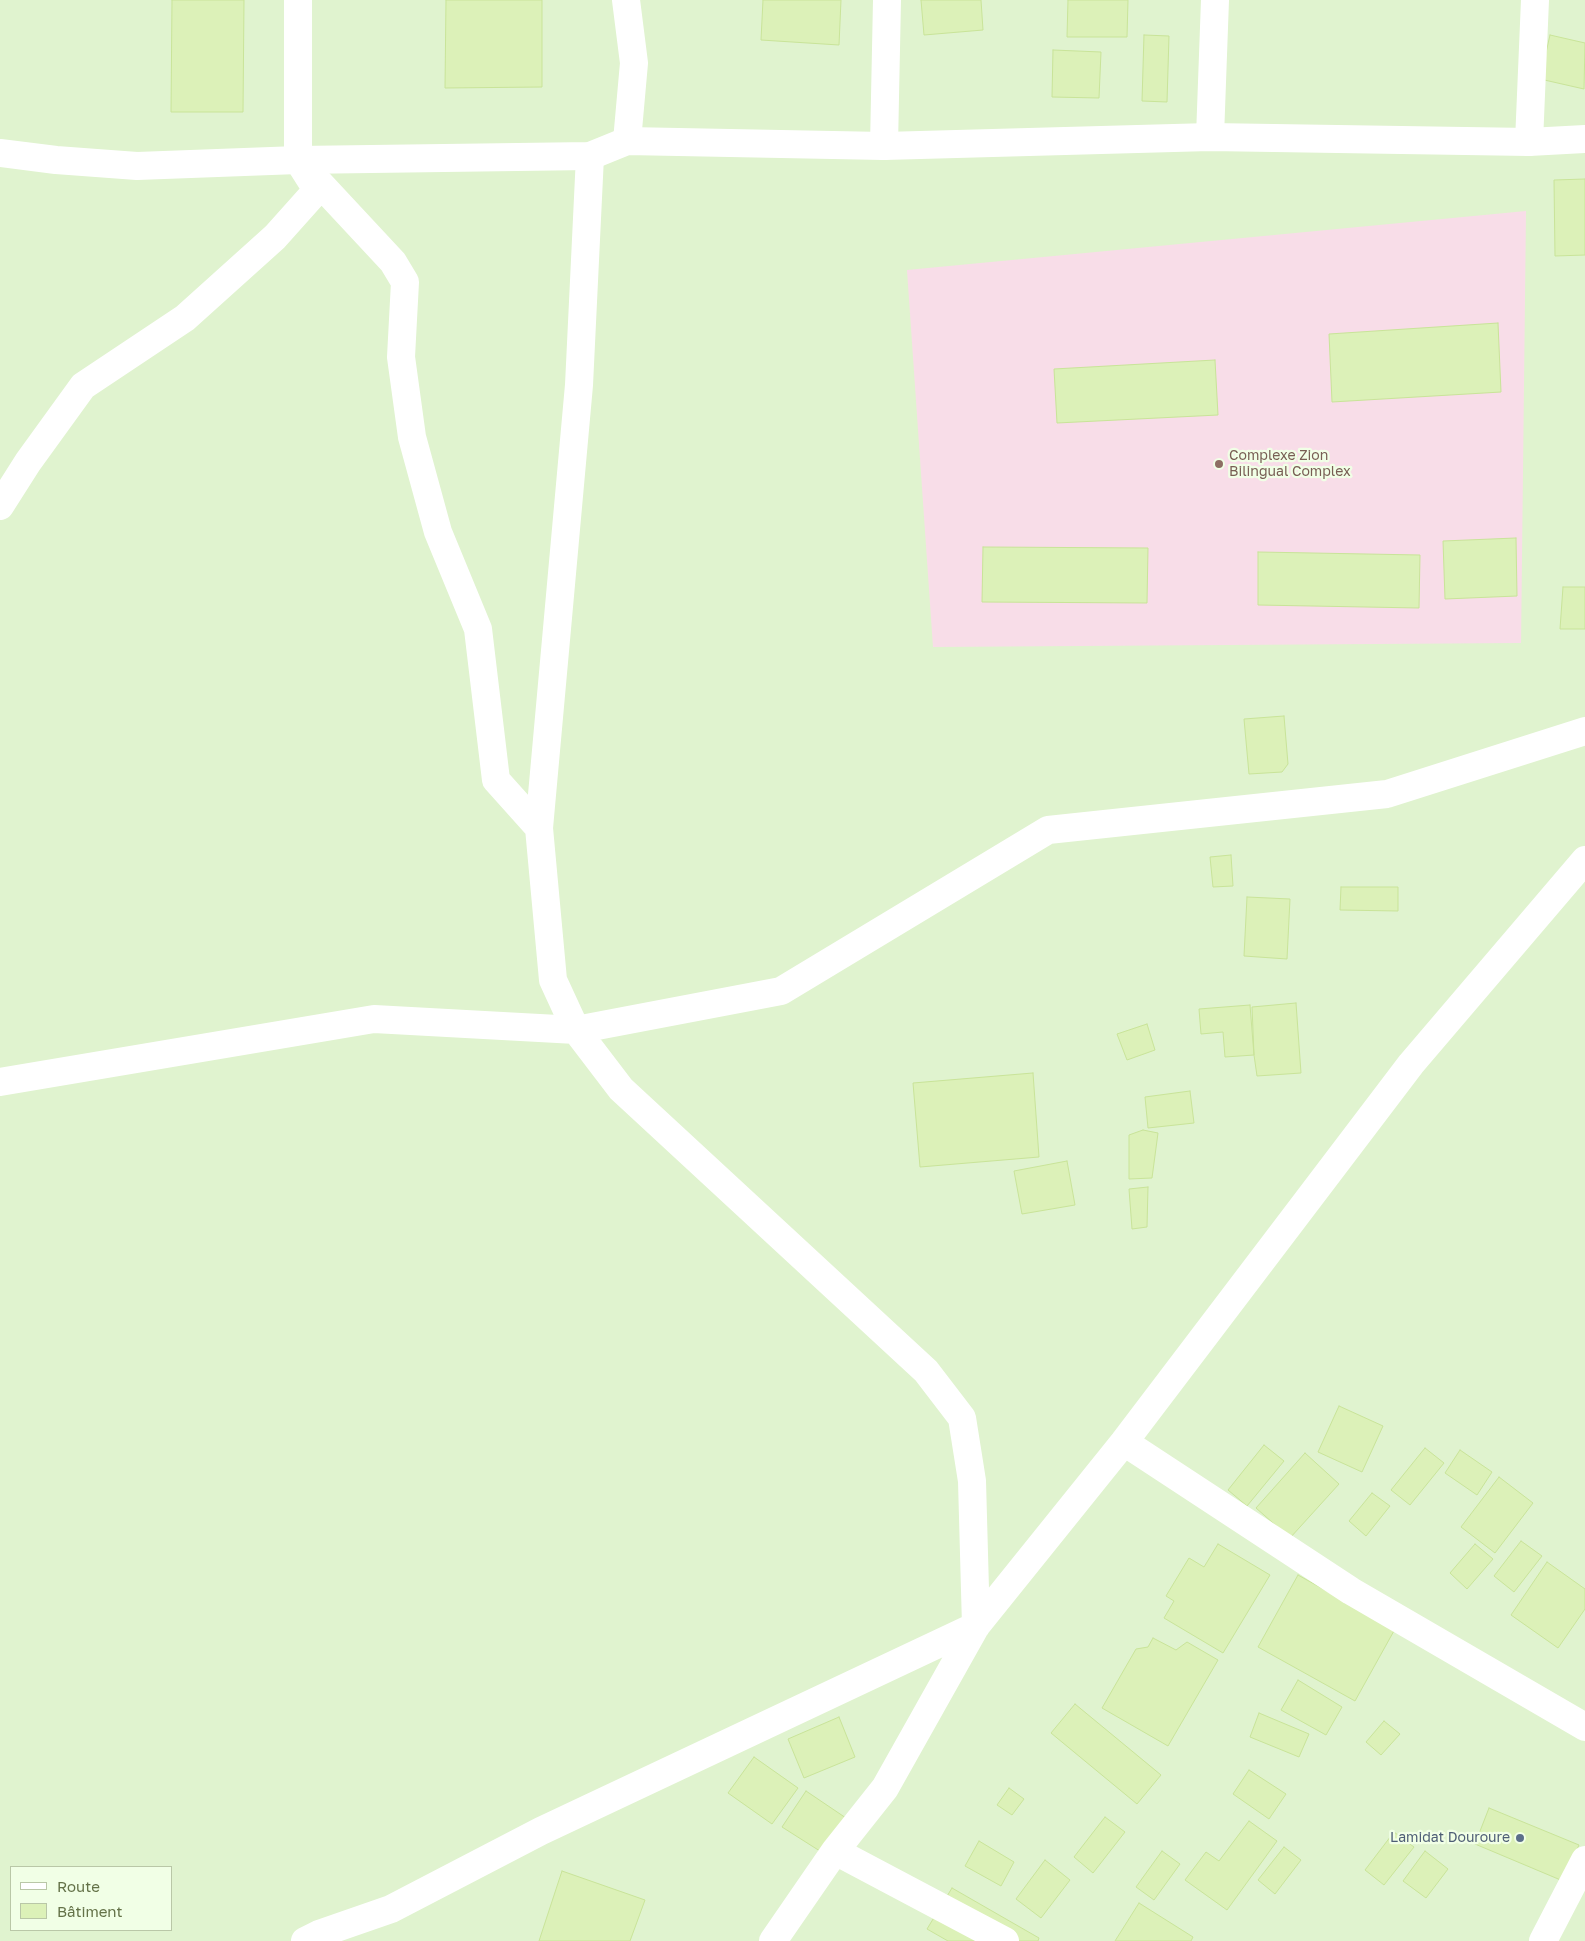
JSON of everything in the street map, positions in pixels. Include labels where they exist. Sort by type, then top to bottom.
[{"type":"street","points":[[0,506],[28,462],[83,386],[185,318],[275,237],[317,190],[298,160],[298,0]]},
{"type":"street","points":[[626,0],[634,63],[627,141]]},
{"type":"street","points":[[884,146],[887,0]]},
{"type":"street","points":[[1210,138],[1215,0]]},
{"type":"street","points":[[1529,142],[1535,0]]},
{"type":"street","points":[[0,153],[56,160],[137,166],[298,160],[590,156],[627,141],[884,146],[1210,138],[1529,142],[1585,138]]},
{"type":"street","points":[[590,156],[579,385],[539,828],[553,980],[576,1030],[621,1089],[926,1371],[962,1418],[972,1481],[976,1626]]},
{"type":"street","points":[[298,160],[393,262],[405,282],[401,357],[412,437],[438,532],[478,629],[496,780],[539,828]]},
{"type":"street","points":[[0,1082],[374,1019],[576,1030],[781,991],[1048,830],[1387,794],[1585,731]]},
{"type":"street","points":[[773,1941],[835,1851],[885,1788],[976,1626],[1124,1442],[1411,1064],[1585,860]]},
{"type":"street","points":[[1124,1442],[1351,1591],[1585,1727]]},
{"type":"street","points":[[305,1941],[318,1934],[391,1909],[542,1831],[976,1626]]},
{"type":"street","points":[[835,1851],[1004,1941]]},
{"type":"street","points":[[1543,1941],[1585,1860]]},
{"type":"shaded area","points":[[0,0],[1585,0],[1585,1941],[0,1941]]},
{"type":"shaded area","points":[[1526,211],[1521,643],[933,647],[907,270]]},
{"type":"building","points":[[172,0],[244,0],[243,112],[171,112]]},
{"type":"building","points":[[446,0],[542,0],[542,87],[445,88]]},
{"type":"building","points":[[763,0],[841,0],[839,45],[761,40]]},
{"type":"building","points":[[921,0],[981,0],[983,30],[924,35]]},
{"type":"building","points":[[1068,0],[1128,0],[1127,37],[1067,37]]},
{"type":"building","points":[[1144,35],[1169,36],[1167,102],[1142,101]]},
{"type":"building","points":[[1550,35],[1585,43],[1584,89],[1540,79]]},
{"type":"building","points":[[1053,50],[1101,52],[1099,98],[1052,97]]},
{"type":"building","points":[[1585,179],[1585,255],[1555,256],[1554,180]]},
{"type":"building","points":[[1498,323],[1501,392],[1332,402],[1329,334]]},
{"type":"building","points":[[1215,360],[1218,415],[1057,423],[1054,369]]},
{"type":"building","points":[[1516,538],[1517,596],[1445,599],[1443,541]]},
{"type":"building","points":[[983,547],[1148,548],[1147,603],[982,602]]},
{"type":"building","points":[[1258,552],[1420,555],[1419,608],[1258,605]]},
{"type":"building","points":[[1563,587],[1585,587],[1585,629],[1560,629]]},
{"type":"building","points":[[1284,716],[1288,764],[1282,772],[1249,774],[1244,719]]},
{"type":"building","points":[[1231,855],[1233,886],[1213,887],[1210,857]]},
{"type":"building","points":[[1341,887],[1398,887],[1398,911],[1340,910]]},
{"type":"building","points":[[1247,897],[1290,899],[1287,959],[1244,956]]},
{"type":"building","points":[[1296,1003],[1301,1073],[1257,1076],[1252,1007]]},
{"type":"building","points":[[1250,1005],[1254,1055],[1225,1057],[1223,1032],[1201,1034],[1199,1009]]},
{"type":"building","points":[[1147,1024],[1155,1050],[1127,1060],[1117,1034]]},
{"type":"building","points":[[1033,1073],[1039,1157],[920,1167],[913,1083]]},
{"type":"building","points":[[1190,1091],[1194,1123],[1148,1128],[1145,1097]]},
{"type":"building","points":[[1143,1130],[1158,1133],[1152,1178],[1129,1179],[1129,1135]]},
{"type":"building","points":[[1067,1161],[1075,1205],[1022,1214],[1014,1171]]},
{"type":"building","points":[[1148,1187],[1147,1227],[1132,1229],[1129,1189]]},
{"type":"building","points":[[1339,1406],[1383,1426],[1362,1472],[1318,1452]]},
{"type":"building","points":[[1264,1445],[1284,1461],[1247,1506],[1228,1490]]},
{"type":"building","points":[[1425,1448],[1444,1463],[1410,1505],[1391,1490]]},
{"type":"building","points":[[1460,1450],[1492,1472],[1477,1495],[1445,1473]]},
{"type":"building","points":[[1305,1453],[1339,1484],[1290,1538],[1256,1508]]},
{"type":"building","points":[[1499,1477],[1533,1503],[1495,1553],[1461,1527]]},
{"type":"building","points":[[1372,1493],[1390,1506],[1366,1536],[1349,1521]]},
{"type":"building","points":[[1521,1541],[1542,1556],[1514,1592],[1494,1576]]},
{"type":"building","points":[[1218,1544],[1270,1575],[1223,1653],[1164,1618],[1174,1601],[1166,1596],[1189,1558],[1204,1567]]},
{"type":"building","points":[[1475,1544],[1493,1559],[1467,1589],[1450,1573]]},
{"type":"building","points":[[1547,1562],[1585,1589],[1585,1609],[1558,1648],[1511,1615]]},
{"type":"building","points":[[1298,1575],[1395,1629],[1355,1701],[1258,1647]]},
{"type":"building","points":[[1153,1638],[1176,1650],[1187,1642],[1218,1660],[1168,1746],[1102,1708],[1136,1649],[1148,1647]]},
{"type":"building","points":[[1298,1680],[1342,1707],[1326,1735],[1281,1710]]},
{"type":"building","points":[[1075,1704],[1161,1775],[1137,1804],[1051,1733]]},
{"type":"building","points":[[1259,1713],[1309,1734],[1299,1757],[1250,1737]]},
{"type":"building","points":[[839,1717],[855,1757],[804,1778],[788,1739]]},
{"type":"building","points":[[1384,1721],[1400,1734],[1381,1755],[1366,1742]]},
{"type":"building","points":[[754,1757],[798,1788],[772,1824],[728,1793]]},
{"type":"building","points":[[1249,1770],[1286,1794],[1269,1819],[1233,1794]]},
{"type":"building","points":[[1009,1788],[1024,1799],[1012,1815],[997,1805]]},
{"type":"building","points":[[806,1791],[846,1818],[823,1853],[782,1827]]},
{"type":"building","points":[[1489,1808],[1579,1845],[1563,1881],[1475,1844]]},
{"type":"building","points":[[1105,1817],[1125,1832],[1093,1873],[1074,1857]]},
{"type":"building","points":[[1249,1821],[1277,1841],[1227,1910],[1185,1880],[1206,1852],[1219,1861]]},
{"type":"building","points":[[1394,1832],[1414,1847],[1384,1885],[1365,1870]]},
{"type":"building","points":[[979,1841],[1014,1862],[1001,1886],[965,1866]]},
{"type":"building","points":[[1284,1847],[1301,1860],[1275,1894],[1258,1880]]},
{"type":"building","points":[[1162,1851],[1180,1864],[1154,1900],[1136,1887]]},
{"type":"building","points":[[1425,1851],[1448,1869],[1426,1898],[1403,1881]]},
{"type":"building","points":[[1045,1860],[1070,1880],[1041,1918],[1016,1899]]},
{"type":"building","points":[[562,1871],[645,1900],[630,1941],[539,1941]]},
{"type":"building","points":[[952,1888],[1039,1938],[1038,1941],[948,1941],[927,1929]]},
{"type":"building","points":[[1139,1903],[1193,1937],[1191,1941],[1115,1941]]},
{"type":"place","name":"Complexe Zion Bilingual Complex","points":[[1219,464]]},
{"type":"place","name":"Lamidat Douroure","points":[[1520,1838]]}]
